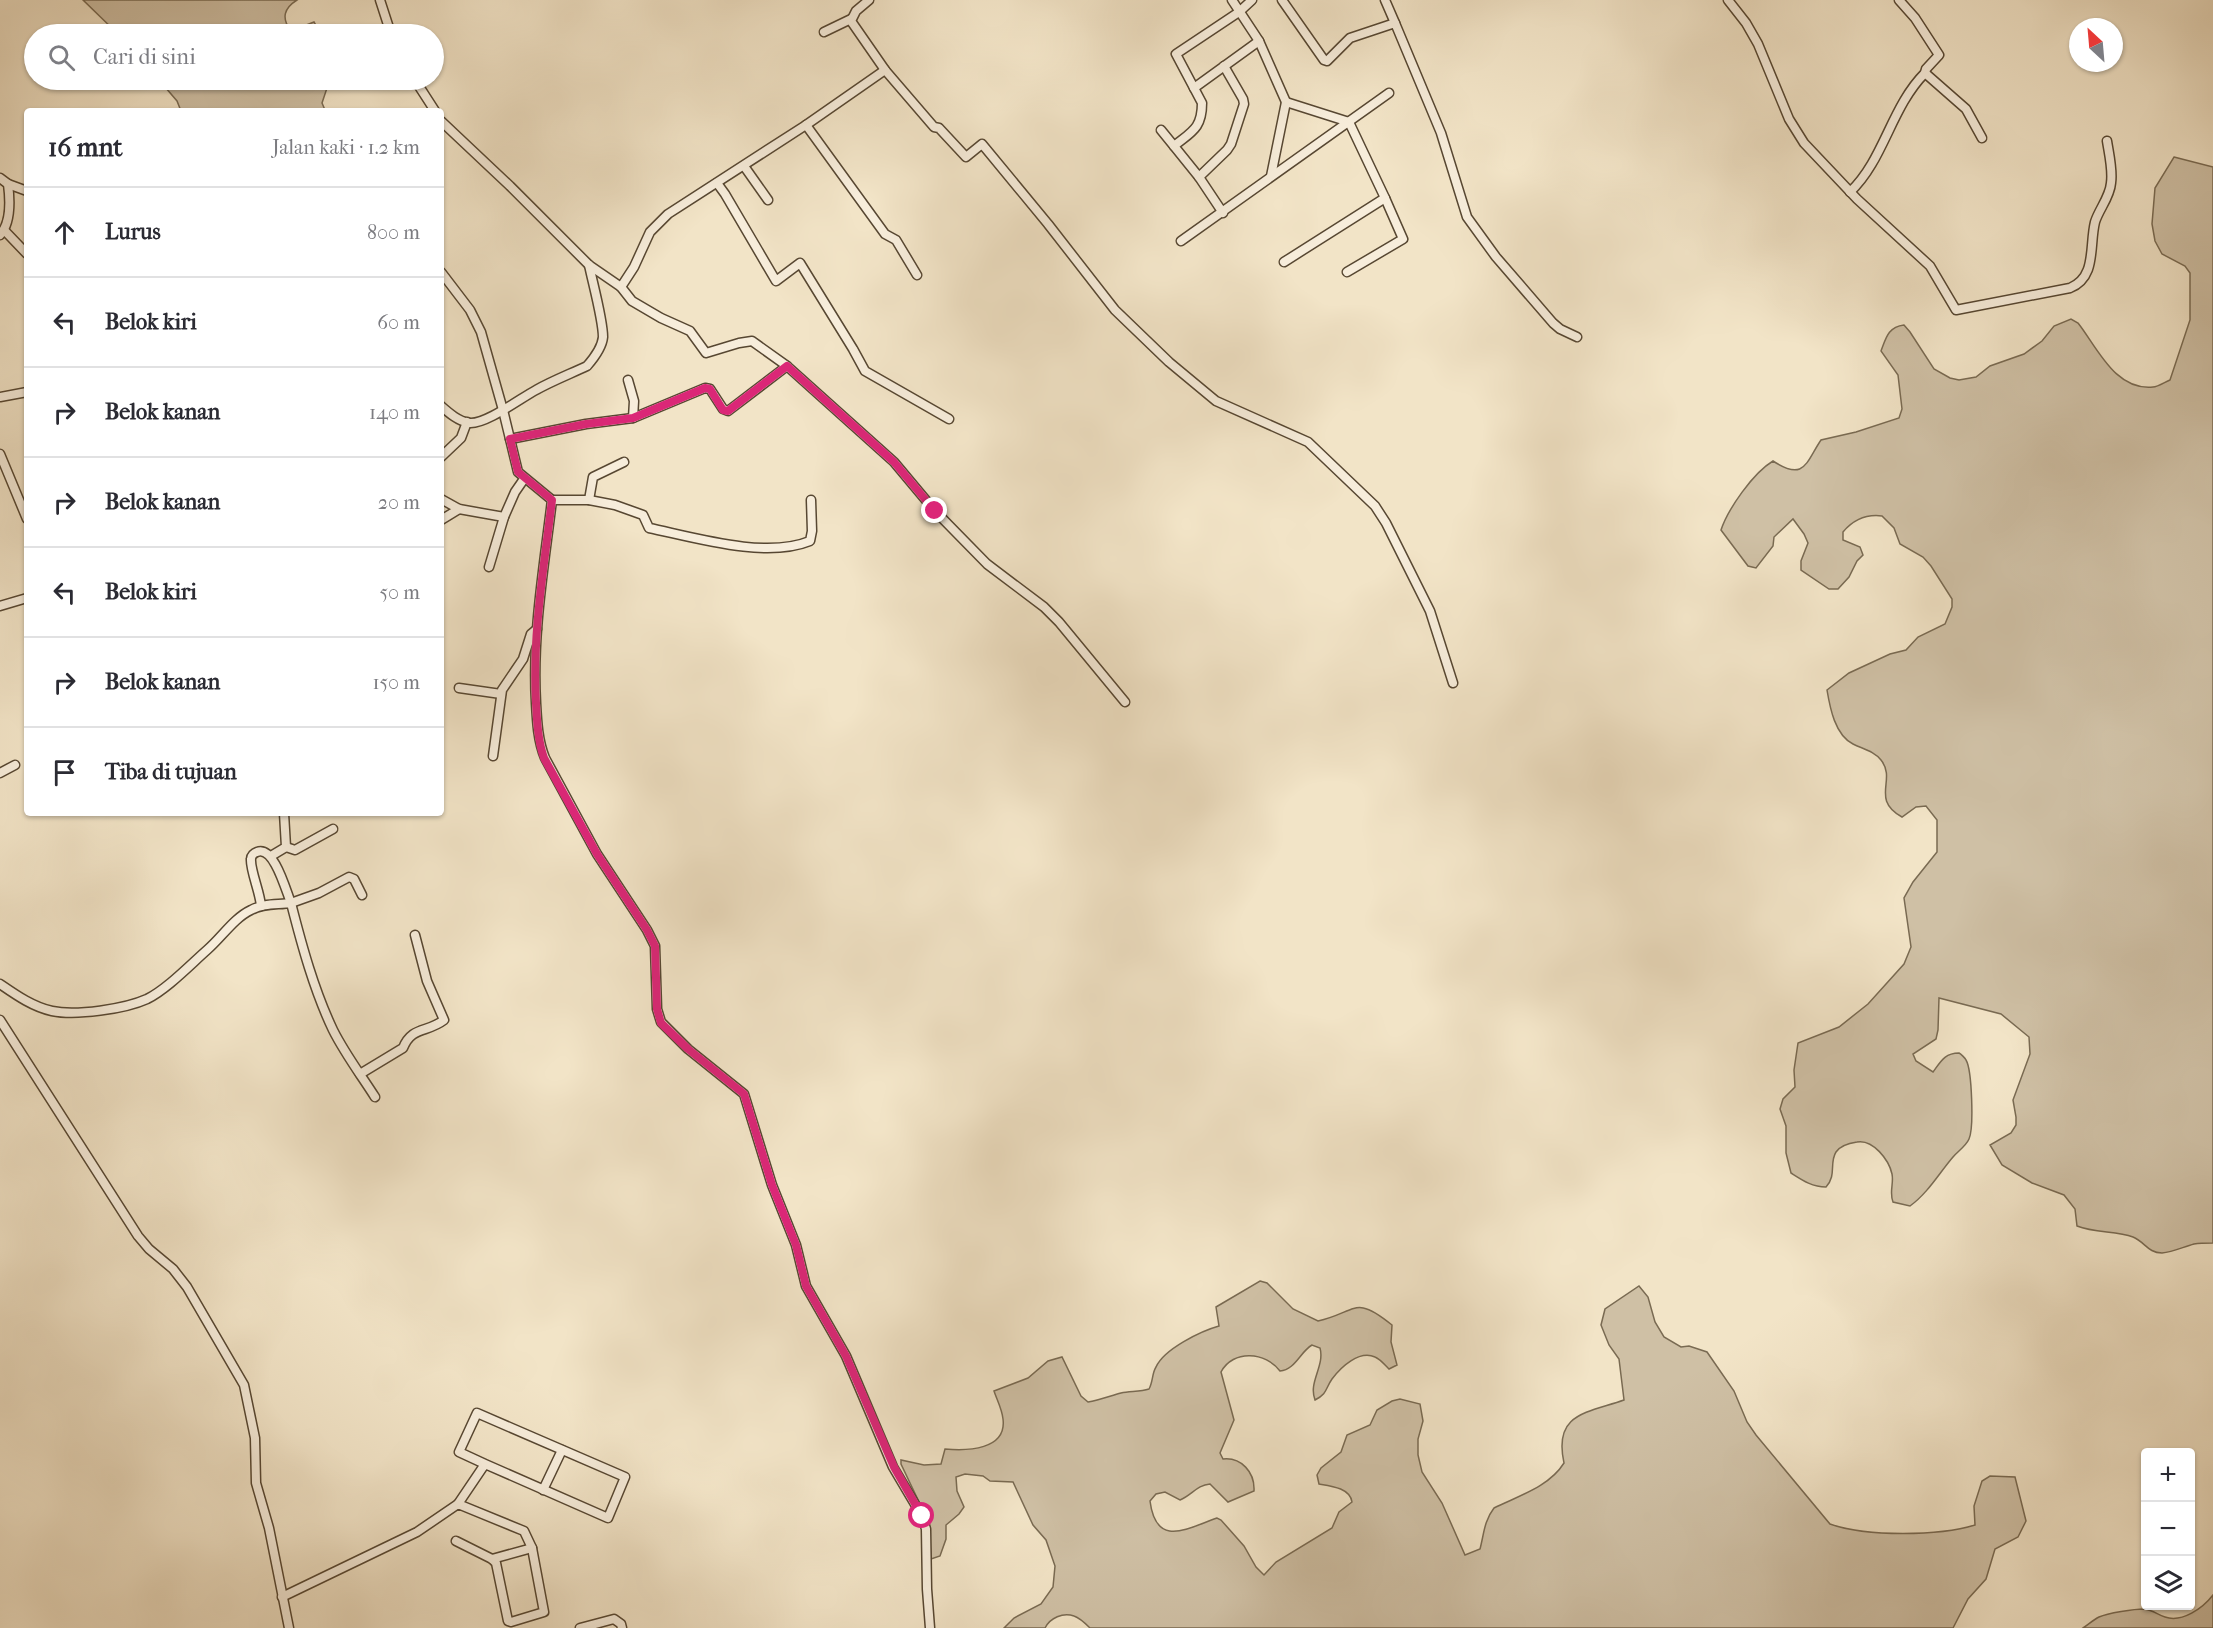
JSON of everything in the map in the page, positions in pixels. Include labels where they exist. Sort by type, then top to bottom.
[{"type":"street","points":[[380,0],[388,24]]},
{"type":"street","points":[[824,32],[851,19],[856,11],[869,0]]},
{"type":"street","points":[[1232,0],[1259,41],[1286,102],[1271,176]]},
{"type":"street","points":[[1174,146],[1194,131],[1200,122],[1202,103],[1176,54],[1239,12],[1252,0]]},
{"type":"street","points":[[1282,0],[1324,60],[1327,61],[1350,38],[1395,23]]},
{"type":"street","points":[[1385,0],[1441,133],[1467,217],[1496,257],[1553,323],[1577,337]]},
{"type":"street","points":[[1728,0],[1746,23],[1758,44],[1789,119],[1804,142],[1850,192],[1930,266],[1956,310],[2070,288],[2081,282],[2089,269],[2096,220],[2112,180],[2107,141]]},
{"type":"street","points":[[1850,192],[1866,174],[1902,104],[1926,69],[1939,55],[1915,18],[1899,0]]},
{"type":"street","points":[[851,19],[885,70],[934,127],[939,128],[966,157],[982,144],[1115,310],[1178,369],[1216,402],[1308,442],[1369,499],[1386,523],[1430,611],[1453,683]]},
{"type":"street","points":[[1194,88],[1259,41]]},
{"type":"street","points":[[1199,177],[1227,150],[1235,135],[1244,104],[1224,66]]},
{"type":"street","points":[[621,287],[634,267],[645,240],[668,214],[806,125],[885,70]]},
{"type":"street","points":[[1924,74],[1966,109],[1982,138]]},
{"type":"street","points":[[421,90],[433,108]]},
{"type":"street","points":[[1181,241],[1389,93]]},
{"type":"street","points":[[1286,102],[1349,122],[1403,239],[1347,272]]},
{"type":"street","points":[[444,124],[510,186],[589,266],[621,287],[632,301],[690,331],[706,353],[752,341],[787,366],[894,462],[935,511],[987,564],[1044,607],[1125,702]]},
{"type":"street","points":[[806,125],[885,234],[896,240],[917,275]]},
{"type":"street","points":[[1161,130],[1199,177],[1223,213]]},
{"type":"street","points":[[744,166],[768,200]]},
{"type":"street","points":[[0,178],[8,184],[24,190]]},
{"type":"street","points":[[717,183],[776,281],[799,263],[838,323],[865,372],[949,419]]},
{"type":"street","points":[[8,184],[9,207],[2,233],[24,251]]},
{"type":"street","points":[[1284,262],[1385,198]]},
{"type":"street","points":[[444,408],[455,417],[467,422],[477,422],[503,410],[520,398],[587,366],[598,352],[603,338],[589,266]]},
{"type":"street","points":[[444,276],[470,310],[481,333],[518,472],[552,500],[589,500],[615,505],[643,515],[649,528],[746,546],[776,548],[795,547],[810,541],[811,500]]},
{"type":"street","points":[[510,439],[586,424],[633,418],[705,388],[710,389],[723,410],[728,411],[787,366]]},
{"type":"street","points":[[628,380],[634,401],[633,418]]},
{"type":"street","points":[[0,397],[24,393]]},
{"type":"street","points":[[444,454],[461,438],[467,422]]},
{"type":"street","points":[[0,454],[24,512]]},
{"type":"street","points":[[589,500],[593,477],[624,462]]},
{"type":"street","points":[[489,567],[504,517],[514,492],[524,479]]},
{"type":"street","points":[[444,500],[459,509],[504,517]]},
{"type":"street","points":[[552,500],[537,629],[535,676],[540,746],[544,758],[597,854],[655,946],[657,1009],[661,1023],[688,1049],[744,1094],[772,1185],[796,1245],[806,1286],[846,1356],[894,1467],[922,1516],[926,1529],[930,1628]]},
{"type":"street","points":[[444,518],[459,509]]},
{"type":"street","points":[[0,606],[24,598]]},
{"type":"street","points":[[493,756],[501,694],[523,659],[531,634],[537,629]]},
{"type":"street","points":[[459,688],[501,694]]},
{"type":"street","points":[[0,773],[15,765]]},
{"type":"street","points":[[284,816],[286,847]]},
{"type":"street","points":[[271,856],[286,847],[295,850],[333,829]]},
{"type":"street","points":[[261,906],[251,860],[253,854],[258,851],[271,856],[291,903],[302,946],[321,1002],[334,1032],[375,1097]]},
{"type":"street","points":[[0,984],[32,1003],[53,1011],[99,1009],[136,1002],[156,993],[210,948],[244,914],[261,906],[291,903],[319,893],[349,877],[354,879],[362,895]]},
{"type":"street","points":[[360,1074],[403,1048],[406,1040],[412,1034],[444,1020],[427,981],[415,935]]},
{"type":"street","points":[[0,1020],[132,1228],[144,1244],[172,1269],[187,1287],[240,1376],[247,1394],[255,1438],[256,1483],[269,1528],[289,1628]]},
{"type":"street","points":[[477,1413],[625,1477],[609,1518],[485,1464],[459,1452],[477,1413]]},
{"type":"street","points":[[543,1490],[562,1450]]},
{"type":"street","points":[[282,1597],[417,1532],[458,1504],[485,1464]]},
{"type":"street","points":[[456,1541],[492,1559],[497,1567],[508,1621],[541,1614],[544,1609],[532,1548],[524,1531],[458,1504]]},
{"type":"street","points":[[492,1559],[532,1548]]},
{"type":"street","points":[[585,1627],[614,1619],[621,1624],[622,1628]]},
{"type":"shaded area","points":[[83,0],[297,0],[289,6],[285,14],[287,24],[108,24]]},
{"type":"shaded area","points":[[168,90],[326,90],[322,103],[324,108],[180,108]]},
{"type":"shaded area","points":[[2174,157],[2213,167],[2213,1243],[2194,1244],[2174,1251],[2157,1253],[2133,1237],[2077,1226],[2075,1209],[2064,1195],[2032,1183],[2002,1165],[1990,1145],[2011,1133],[2016,1125],[2013,1100],[2030,1054],[2029,1037],[2001,1014],[1939,998],[1936,1039],[1913,1054],[1916,1061],[1933,1072],[1950,1054],[1959,1053],[1965,1058],[1971,1086],[1972,1112],[1968,1142],[1928,1189],[1910,1206],[1893,1202],[1892,1174],[1888,1163],[1874,1147],[1863,1142],[1845,1145],[1836,1152],[1831,1178],[1826,1187],[1803,1181],[1791,1173],[1786,1153],[1786,1126],[1780,1109],[1783,1099],[1795,1087],[1794,1070],[1798,1043],[1839,1027],[1868,1004],[1904,964],[1911,947],[1904,898],[1913,882],[1937,852],[1937,820],[1926,806],[1916,807],[1902,817],[1887,803],[1885,767],[1875,754],[1853,744],[1842,734],[1834,720],[1827,690],[1849,673],[1890,654],[1906,650],[1918,637],[1945,624],[1952,607],[1952,599],[1931,566],[1923,557],[1900,544],[1894,528],[1882,516],[1861,518],[1843,532],[1843,540],[1860,547],[1863,555],[1838,589],[1829,589],[1801,570],[1801,561],[1808,543],[1793,519],[1774,537],[1773,546],[1756,568],[1748,566],[1721,530],[1742,492],[1757,474],[1773,461],[1792,470],[1798,469],[1808,462],[1821,440],[1856,432],[1899,418],[1902,409],[1898,375],[1881,351],[1888,334],[1899,326],[1904,325],[1910,332],[1934,369],[1959,380],[1976,377],[1990,366],[2024,354],[2042,341],[2054,326],[2071,319],[2078,323],[2108,366],[2128,382],[2153,387],[2170,380],[2190,320],[2190,273],[2185,266],[2162,254],[2155,241],[2152,224],[2155,188]]},
{"type":"shaded area","points":[[1260,1281],[1267,1283],[1293,1309],[1318,1321],[1355,1308],[1370,1310],[1380,1316],[1392,1325],[1391,1342],[1397,1365],[1389,1369],[1375,1357],[1369,1355],[1357,1358],[1340,1370],[1324,1393],[1315,1400],[1313,1393],[1321,1355],[1320,1348],[1312,1345],[1290,1368],[1285,1370],[1280,1371],[1267,1360],[1250,1356],[1233,1359],[1221,1372],[1234,1420],[1220,1453],[1223,1459],[1236,1460],[1246,1467],[1254,1484],[1254,1491],[1228,1502],[1210,1484],[1202,1486],[1180,1500],[1165,1492],[1156,1494],[1150,1501],[1153,1516],[1166,1530],[1174,1531],[1194,1527],[1217,1518],[1221,1520],[1244,1546],[1256,1567],[1264,1575],[1276,1562],[1332,1528],[1339,1512],[1352,1502],[1344,1491],[1319,1484],[1317,1475],[1321,1468],[1341,1452],[1347,1435],[1370,1425],[1377,1410],[1400,1399],[1420,1404],[1423,1421],[1418,1439],[1418,1455],[1422,1472],[1442,1503],[1465,1555],[1480,1549],[1486,1523],[1494,1508],[1542,1485],[1564,1463],[1562,1446],[1568,1425],[1586,1412],[1624,1400],[1619,1359],[1609,1345],[1601,1325],[1605,1309],[1639,1286],[1648,1297],[1655,1322],[1664,1337],[1681,1347],[1689,1346],[1707,1352],[1734,1391],[1747,1422],[1756,1435],[1830,1524],[1863,1531],[1903,1534],[1960,1529],[1975,1525],[1974,1506],[1982,1481],[1990,1476],[2015,1477],[2026,1521],[2018,1537],[1995,1549],[1986,1579],[1968,1599],[1953,1628],[1090,1628],[1076,1617],[1061,1615],[1053,1619],[1045,1628],[1004,1628],[1014,1618],[1041,1604],[1053,1587],[1055,1566],[1046,1540],[1033,1525],[1013,1482],[990,1481],[983,1476],[965,1474],[956,1477],[957,1491],[964,1507],[946,1525],[946,1539],[940,1556],[931,1559],[929,1523],[901,1460],[924,1465],[941,1464],[945,1449],[974,1449],[992,1443],[1003,1429],[1001,1408],[994,1391],[1028,1378],[1048,1361],[1062,1357],[1081,1396],[1088,1402],[1121,1393],[1149,1389],[1160,1360],[1193,1336],[1219,1326],[1216,1307]]},
{"type":"shaded area","points":[[2213,1595],[2213,1628],[2083,1628],[2097,1618],[2115,1613],[2141,1609],[2165,1617],[2178,1618],[2204,1605]]},
{"type":"route","points":[[922,1516],[894,1467],[846,1356],[806,1286],[796,1245],[772,1185],[744,1094],[688,1049],[661,1023],[657,1009],[655,946],[597,854],[544,758],[540,746],[535,676],[537,629],[552,500],[518,472],[510,439],[642,416],[705,388],[710,389],[723,410],[728,411],[787,366],[894,462],[935,511]]}]
